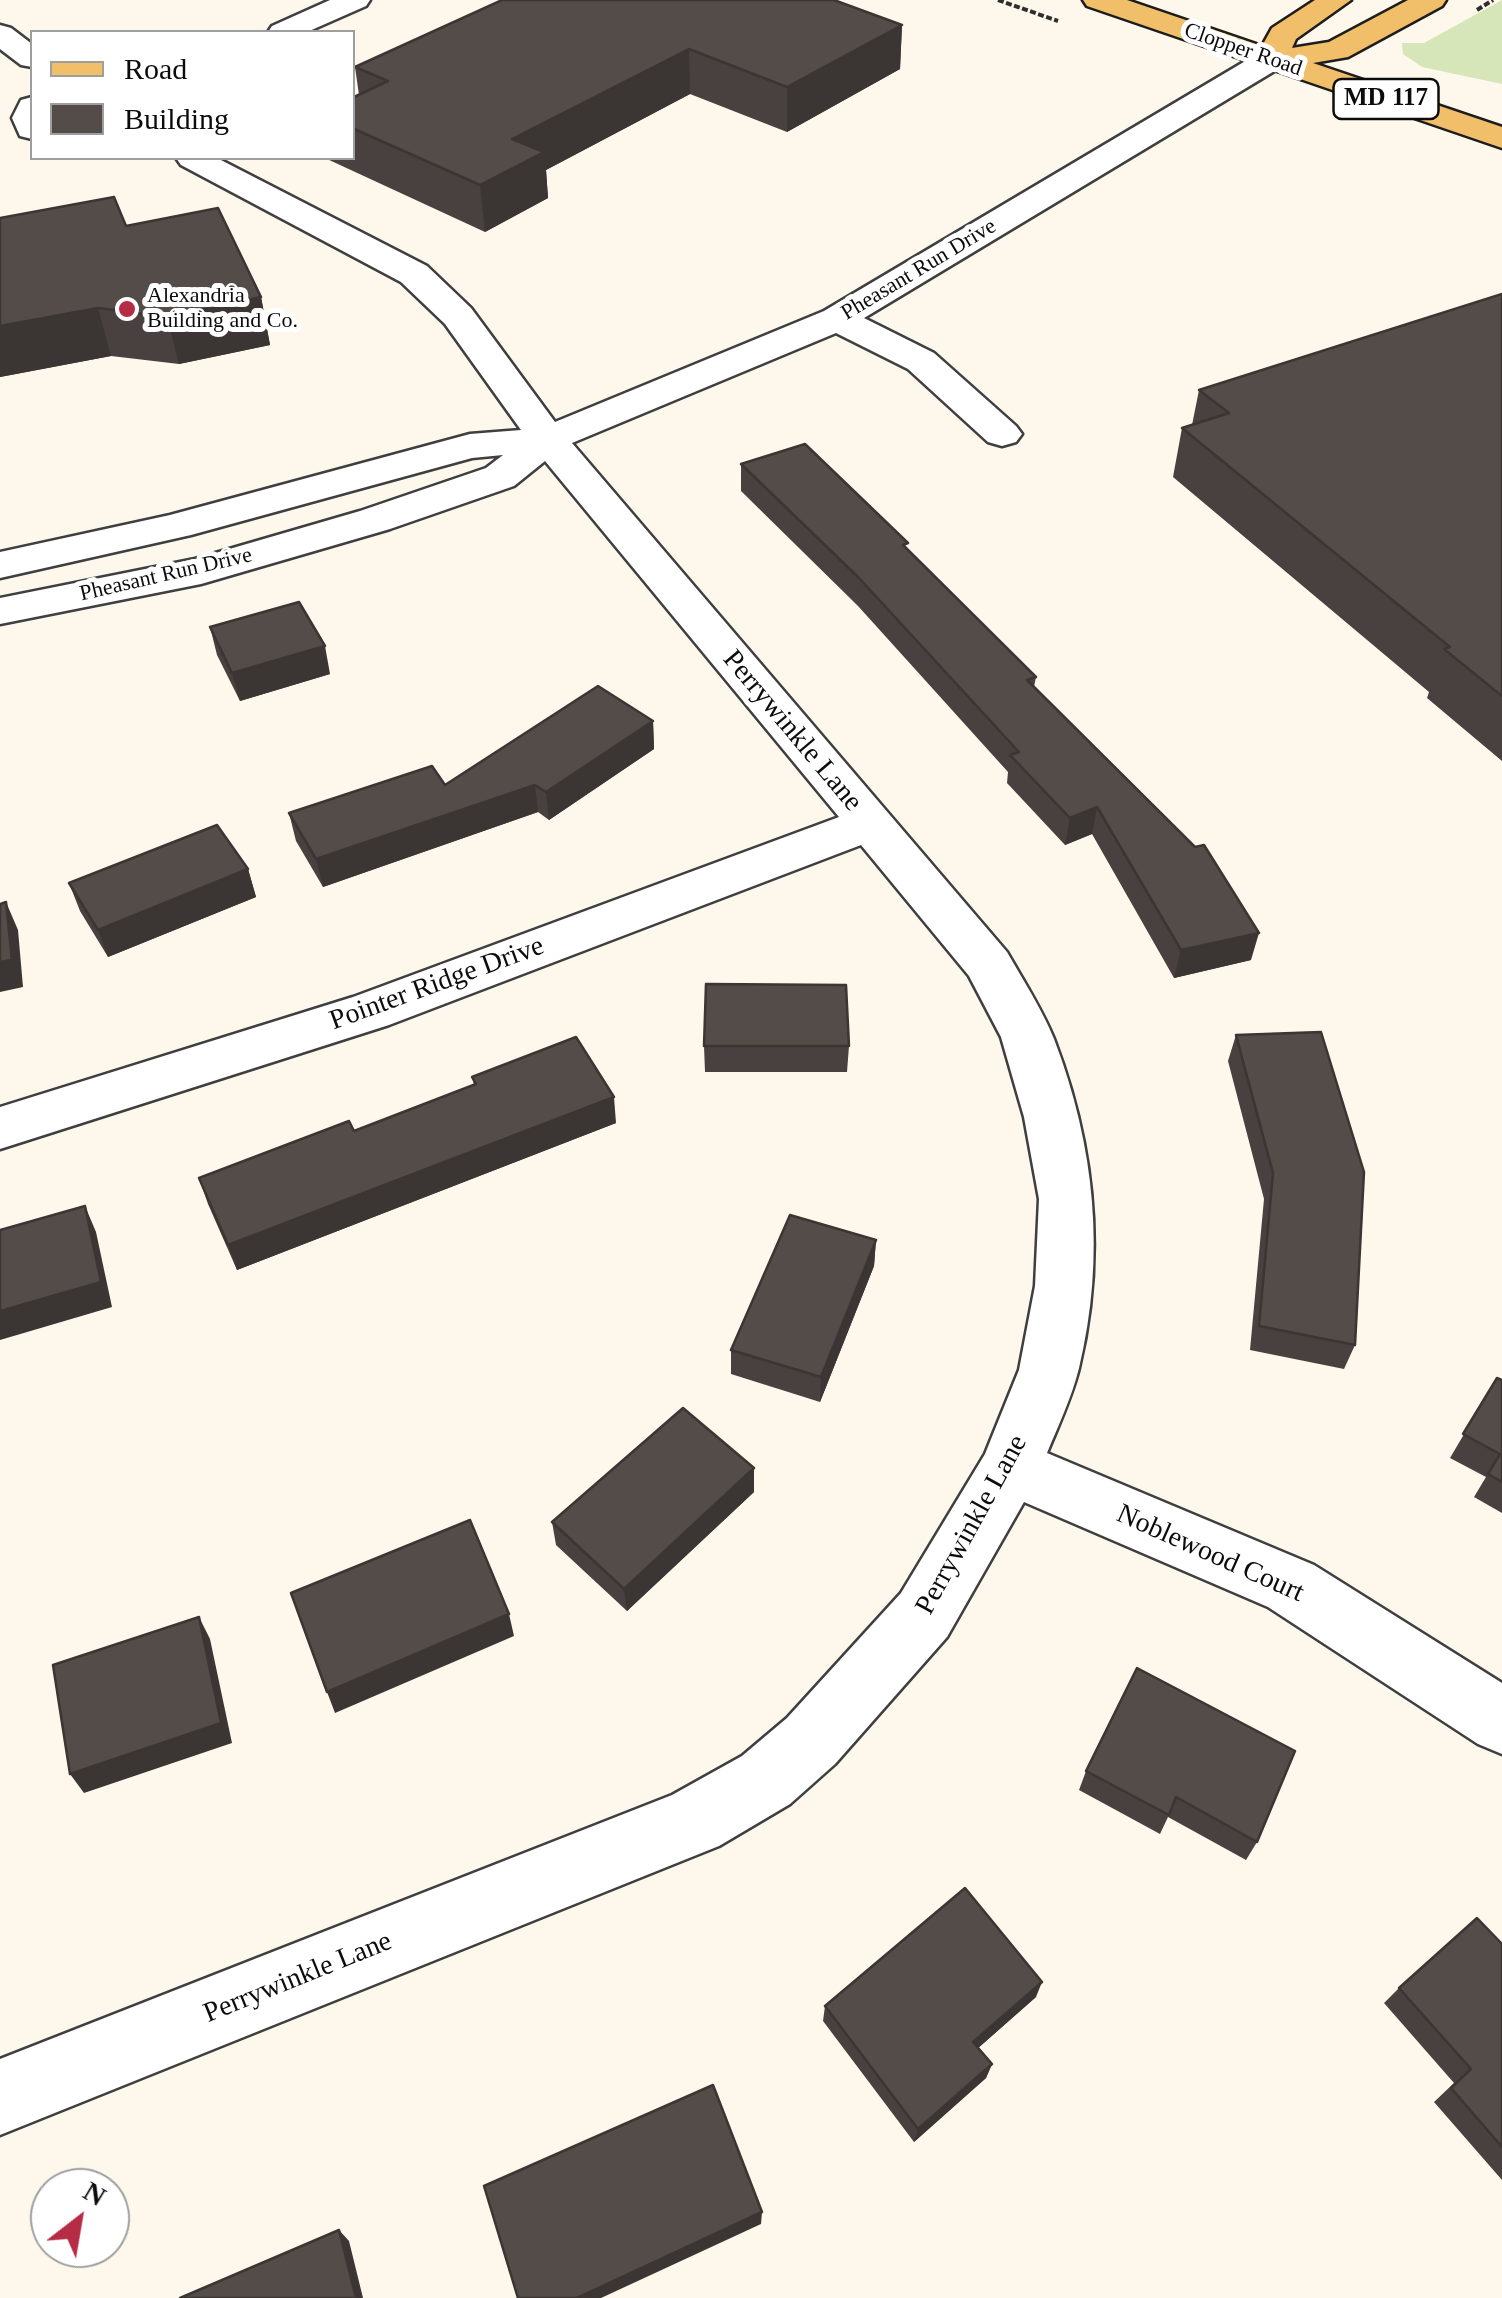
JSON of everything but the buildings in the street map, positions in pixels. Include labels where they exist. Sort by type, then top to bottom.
[{"type":"main road","name":"Clopper Road","points":[[1098,0],[1502,138]]},
{"type":"main road","points":[[1270,60],[1283,34],[1336,0]]},
{"type":"main road","points":[[1270,60],[1337,50],[1431,0]]},
{"type":"street","points":[[287,30],[354,0]]},
{"type":"street","points":[[0,34],[30,56]]},
{"type":"street","name":"Pheasant Run Drive","points":[[0,612],[201,571],[375,520],[500,477],[548,439],[836,319],[1270,60]]},
{"type":"street","name":"Perrywinkle Lane","points":[[0,2097],[694,1821],[766,1780],[811,1741],[924,1616],[1011,1467],[1049,1370],[1064,1286],[1067,1198],[1051,1117],[1027,1037],[989,965],[548,439],[458,316],[414,274],[197,160]]},
{"type":"street","points":[[836,319],[921,361],[1002,434]]},
{"type":"street","name":"Pheasant Run Drive","points":[[0,565],[176,526],[470,446],[548,439]]},
{"type":"street","name":"Pointer Ridge Drive","points":[[0,1128],[371,1011],[869,824]]},
{"type":"street","name":"Noblewood Court","points":[[1011,1467],[1292,1586],[1502,1721]]},
{"type":"green space","points":[[1502,0],[1502,84],[1422,67],[1403,54],[1402,43],[1424,43]]},
{"type":"place","name":"Alexandria Building and Co.","points":[[127,309]]}]
